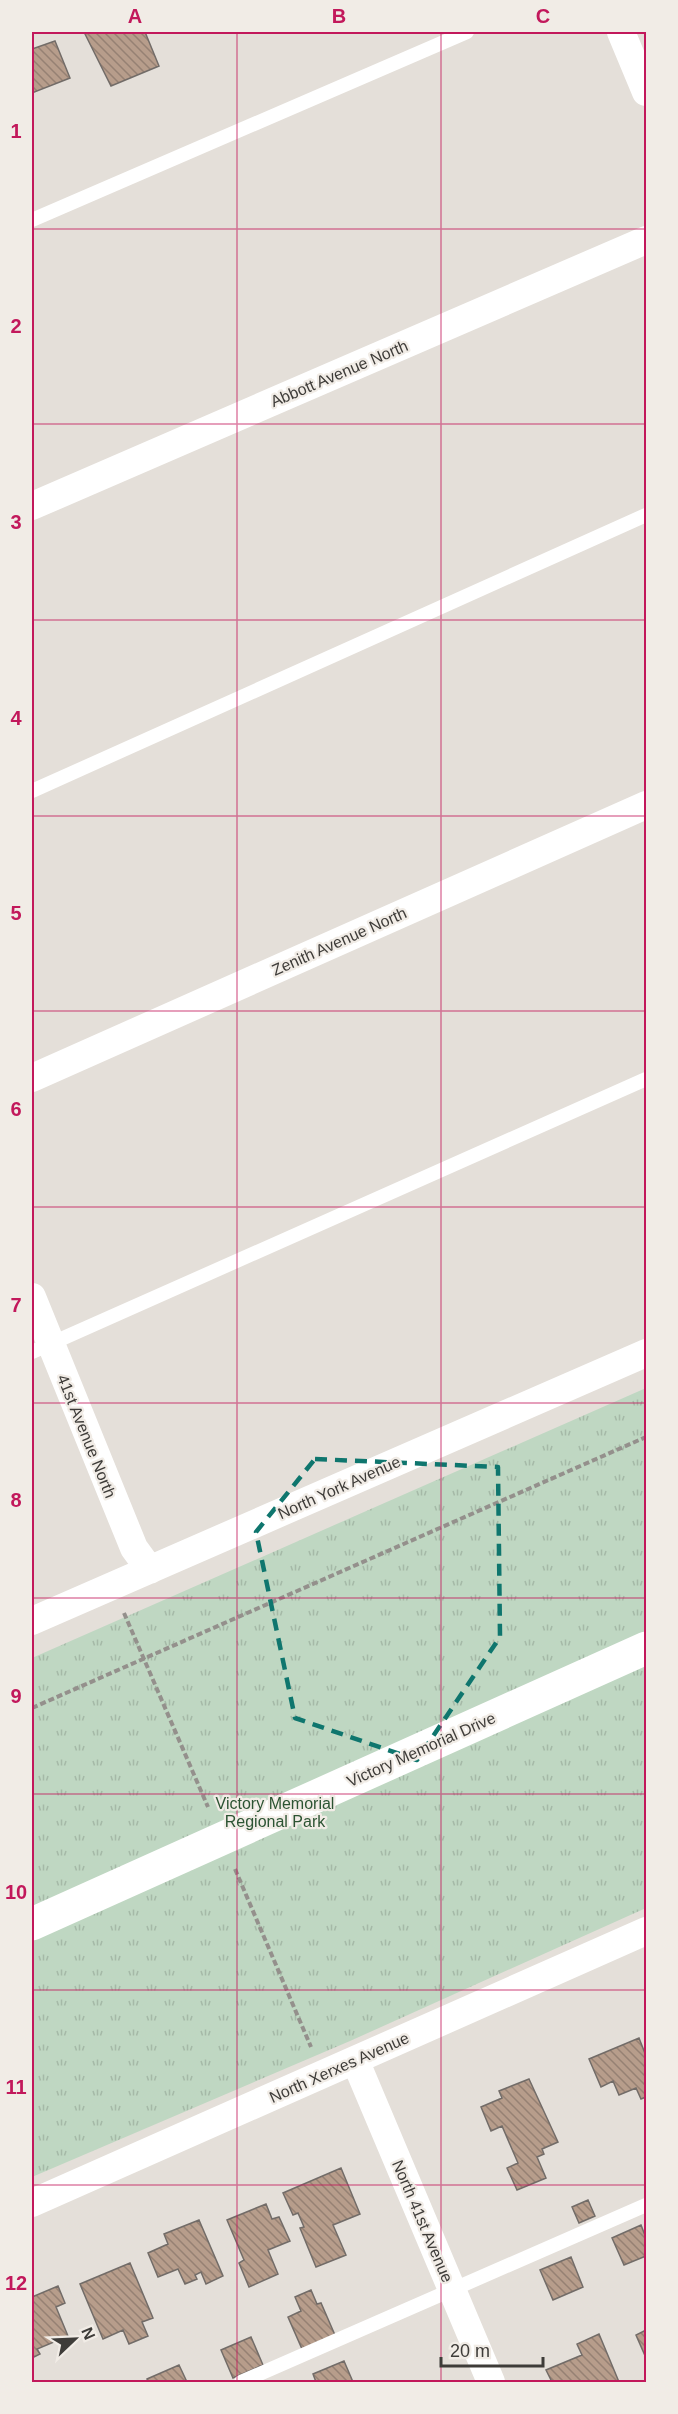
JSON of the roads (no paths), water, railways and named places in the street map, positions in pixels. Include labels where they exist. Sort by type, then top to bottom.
[{"type":"street","points":[[621,32],[646,92]]},
{"type":"street","name":"Abbott Avenue North","points":[[32,506],[646,240]]},
{"type":"street","name":"Zenith Avenue North","points":[[32,1078],[646,805]]},
{"type":"street","name":"41st Avenue North","points":[[32,1297],[41,1348],[134,1548],[150,1570]]},
{"type":"street","name":"North York Avenue","points":[[32,1621],[646,1353]]},
{"type":"street","name":"Victory Memorial Drive","points":[[32,1924],[646,1648]]},
{"type":"street","name":"North Xerxes Avenue","points":[[32,2204],[646,1931]]},
{"type":"street","name":"North 41st Avenue","points":[[355,2060],[491,2382]]},
{"type":"lane","points":[[32,220],[467,32]]},
{"type":"lane","points":[[32,791],[646,515]]},
{"type":"lane","points":[[41,1348],[646,1079]]},
{"type":"lane","points":[[241,2382],[646,2205]]},
{"type":"park label","name":"Victory Memorial Regional Park","points":[[275,1812]]}]
